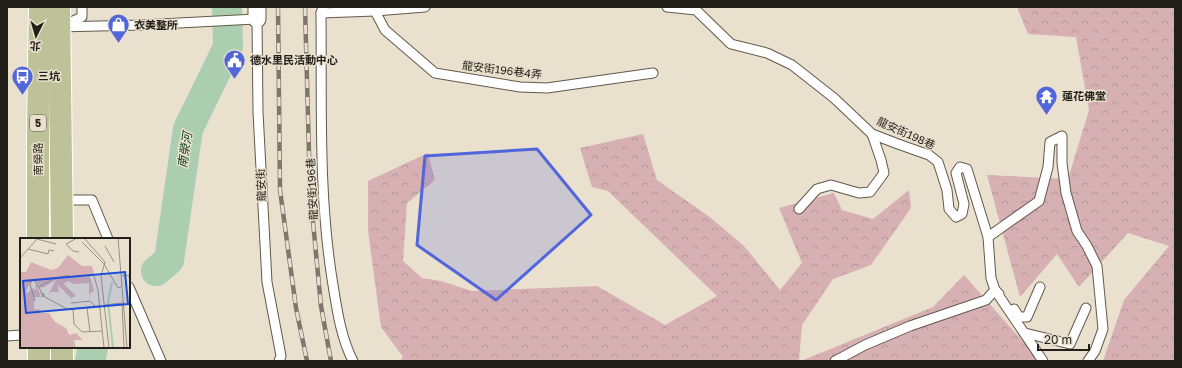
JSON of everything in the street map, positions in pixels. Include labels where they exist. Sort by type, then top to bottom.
[{"type":"main road","name":"南榮路","points":[[40,7],[53,21],[62,200],[62,238]]},
{"type":"main road","name":"南榮路","points":[[38,238],[38,131],[53,21]]},
{"type":"main road","points":[[39,348],[39,361]]},
{"type":"main road","points":[[62,348],[62,361]]},
{"type":"lane","points":[[53,21],[82,17],[82,7]]},
{"type":"lane","points":[[322,10],[375,11],[425,7]]},
{"type":"lane","name":"龍安街198巷","points":[[668,7],[696,10],[731,44],[767,53],[792,65],[834,98],[872,134],[929,154],[938,162],[947,190],[950,209],[956,217],[962,214],[964,204],[956,173],[960,167],[967,169],[988,237],[991,278],[995,290],[1043,361]]},
{"type":"lane","name":"龍安街196巷","points":[[322,10],[323,190],[329,260],[336,306],[348,351],[353,361]]},
{"type":"lane","name":"龍安街196巷4弄","points":[[375,11],[386,30],[435,73],[520,87],[547,88],[653,72]]},
{"type":"lane","points":[[53,21],[140,25],[234,21],[257,13]]},
{"type":"lane","name":"龍安街","points":[[257,13],[258,112],[267,282],[281,356],[279,361]]},
{"type":"lane","points":[[800,209],[817,189],[831,185],[860,192],[870,192],[884,173],[872,134]]},
{"type":"lane","points":[[988,237],[1039,201],[1048,167],[1050,142],[1062,136],[1062,163],[1066,193],[1076,231],[1087,246],[1097,266],[1103,329],[1095,351],[1088,361]]},
{"type":"lane","points":[[62,200],[92,200],[108,238]]},
{"type":"lane","points":[[835,361],[865,345],[910,326],[986,300],[995,290],[1020,317],[1027,317],[1040,287]]},
{"type":"lane","points":[[130,289],[161,361]]},
{"type":"lane","points":[[1025,334],[1070,344],[1086,308]]},
{"type":"lane","points":[[7,336],[20,335]]},
{"type":"highlighted area","points":[[537,149],[591,215],[496,300],[417,245],[425,156]]},
{"type":"green space","points":[[1017,7],[1175,7],[1175,361],[1103,361],[1124,300],[1169,246],[1128,233],[1079,287],[1057,254],[1020,297],[987,175],[1068,179],[1089,110],[1076,37],[1028,34]]},
{"type":"green space","points":[[643,134],[657,180],[711,218],[744,246],[780,290],[802,263],[779,208],[834,193],[842,210],[873,219],[909,190],[911,208],[871,265],[833,279],[802,325],[799,361],[400,361],[403,357],[381,327],[368,231],[368,181],[428,153],[435,180],[407,203],[403,261],[422,278],[441,281],[472,291],[597,286],[665,325],[717,296],[608,191],[592,187],[580,148]]},
{"type":"green space","points":[[964,275],[1040,361],[801,361],[933,307]]},
{"type":"waterway","name":"南榮河","points":[[156,271],[169,260],[188,129],[228,47],[227,7]]},
{"type":"waterway","name":"南榮河","points":[[90,361],[93,348]]},
{"type":"railway","points":[[278,7],[280,190],[296,308],[307,361]]},
{"type":"railway","points":[[305,7],[310,190],[321,306],[331,361]]},
{"type":"place","name":"衣美整所","points":[[119,44]]},
{"type":"place","name":"德水里民活動中心","points":[[234,80]]},
{"type":"place","name":"三坑","points":[[23,96]]},
{"type":"place","name":"蓮花佛堂","points":[[1047,116]]}]
